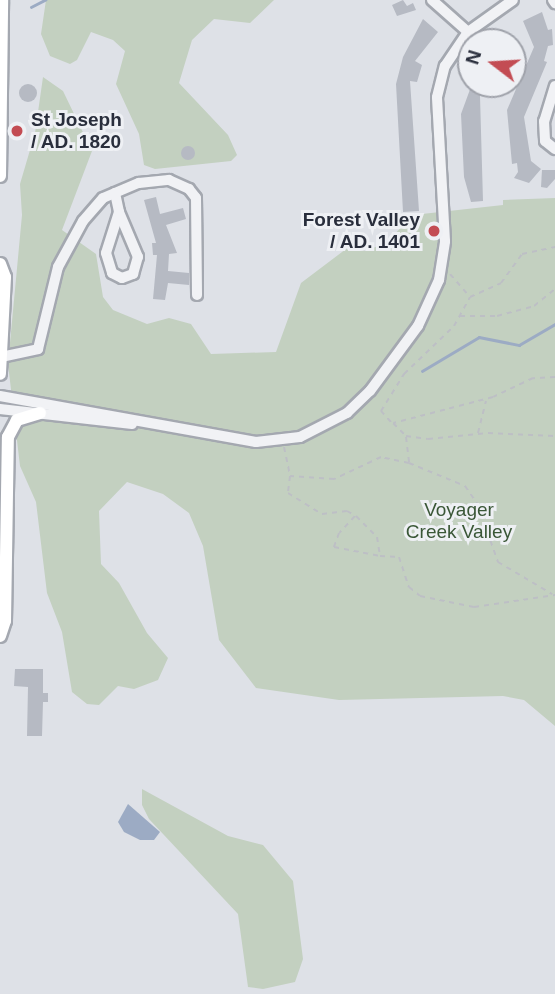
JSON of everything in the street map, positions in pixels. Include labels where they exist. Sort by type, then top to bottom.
[{"type":"main road","points":[[0,176],[2,0]]},
{"type":"main road","points":[[0,264],[5,277],[0,374]]},
{"type":"main road","points":[[0,636],[5,621],[8,438],[14,423],[40,413]]},
{"type":"street","points":[[432,0],[464,28]]},
{"type":"street","points":[[474,28],[513,0]]},
{"type":"street","points":[[0,396],[247,442],[283,440],[335,421],[370,391],[422,318],[442,267],[437,97],[446,65],[457,48]]},
{"type":"street","points":[[555,86],[544,121],[545,141],[555,149]]},
{"type":"street","points":[[1,357],[38,349],[66,249],[94,208],[115,193],[163,179],[189,189],[196,198],[197,295]]},
{"type":"street","points":[[115,193],[119,212],[138,257],[132,274],[122,278],[112,272],[106,253],[119,212]]},
{"type":"street","points":[[0,409],[170,427]]},
{"type":"path","points":[[555,247],[522,254],[502,283],[470,297],[459,316],[404,374],[381,411],[406,436],[428,439],[478,434],[555,436]]},
{"type":"path","points":[[442,267],[470,297]]},
{"type":"path","points":[[459,316],[497,316],[534,306],[555,289]]},
{"type":"path","points":[[393,423],[487,399],[526,381],[555,377]]},
{"type":"path","points":[[478,434],[487,399]]},
{"type":"path","points":[[406,436],[409,463]]},
{"type":"path","points":[[283,440],[290,476],[288,493],[305,507],[322,514],[347,511],[356,516],[377,537],[380,556]]},
{"type":"path","points":[[290,476],[334,479],[381,457],[409,463],[464,486],[477,503],[498,562],[554,595]]},
{"type":"path","points":[[356,516],[339,533],[334,547],[399,557],[409,587],[442,604],[474,607],[554,595]]},
{"type":"green space","points":[[46,0],[274,0],[250,23],[214,19],[192,40],[179,83],[228,135],[237,155],[231,161],[155,169],[144,165],[139,134],[116,84],[125,51],[113,40],[91,32],[77,60],[70,64],[50,56],[41,34]]},
{"type":"green space","name":"Voyager Creek Valley","points":[[43,77],[63,91],[92,151],[62,230],[96,254],[103,297],[113,310],[147,324],[169,318],[191,324],[211,354],[276,352],[301,283],[346,249],[366,251],[387,242],[413,215],[503,205],[503,200],[555,198],[555,726],[524,700],[503,696],[339,700],[256,688],[219,640],[203,546],[189,513],[163,494],[127,482],[99,511],[101,564],[119,583],[147,633],[168,658],[158,680],[134,689],[118,686],[99,705],[87,704],[72,692],[62,632],[47,593],[36,502],[20,466],[8,364],[22,215],[20,184],[35,133]]},
{"type":"green space","points":[[142,789],[228,836],[263,845],[293,881],[303,959],[295,982],[263,989],[248,987],[238,914],[149,819],[142,805]]},
{"type":"water","points":[[128,804],[160,832],[154,840],[140,840],[124,832],[118,822]]},
{"type":"building","points":[[403,0],[407,6],[413,3],[416,10],[397,16],[392,5]]},
{"type":"building","points":[[542,12],[548,30],[552,29],[553,45],[548,46],[544,61],[547,62],[524,117],[531,161],[541,169],[529,183],[514,178],[518,172],[517,163],[512,164],[507,110],[512,98],[527,98],[527,63],[534,47],[523,21]]},
{"type":"building","points":[[423,19],[438,32],[415,61],[422,65],[417,82],[410,81],[419,211],[403,212],[396,84],[403,57]]},
{"type":"building","points":[[28,84],[34,87],[37,93],[34,99],[28,102],[22,99],[19,93],[22,87]]},
{"type":"building","points":[[467,98],[480,98],[483,201],[471,202],[464,177],[461,114]]},
{"type":"building","points":[[185,146],[191,146],[195,153],[191,160],[185,160],[181,156],[181,150]]},
{"type":"building","points":[[542,170],[555,170],[555,179],[547,188],[541,187]]},
{"type":"building","points":[[156,197],[160,214],[183,208],[186,219],[166,225],[177,253],[169,254],[168,271],[189,273],[189,285],[168,283],[165,300],[153,299],[157,255],[153,255],[152,243],[156,243],[144,200]]},
{"type":"building","points":[[15,669],[43,669],[43,693],[48,693],[48,702],[43,702],[42,736],[27,736],[28,687],[14,686]]},
{"type":"waterway","points":[[31,7],[45,0]]},
{"type":"waterway","points":[[422,371],[479,337],[519,345],[555,324]]},
{"type":"place","name":"St Joseph / AD. 1820","points":[[17,131]]},
{"type":"place","name":"Forest Valley / AD. 1401","points":[[434,231]]}]
